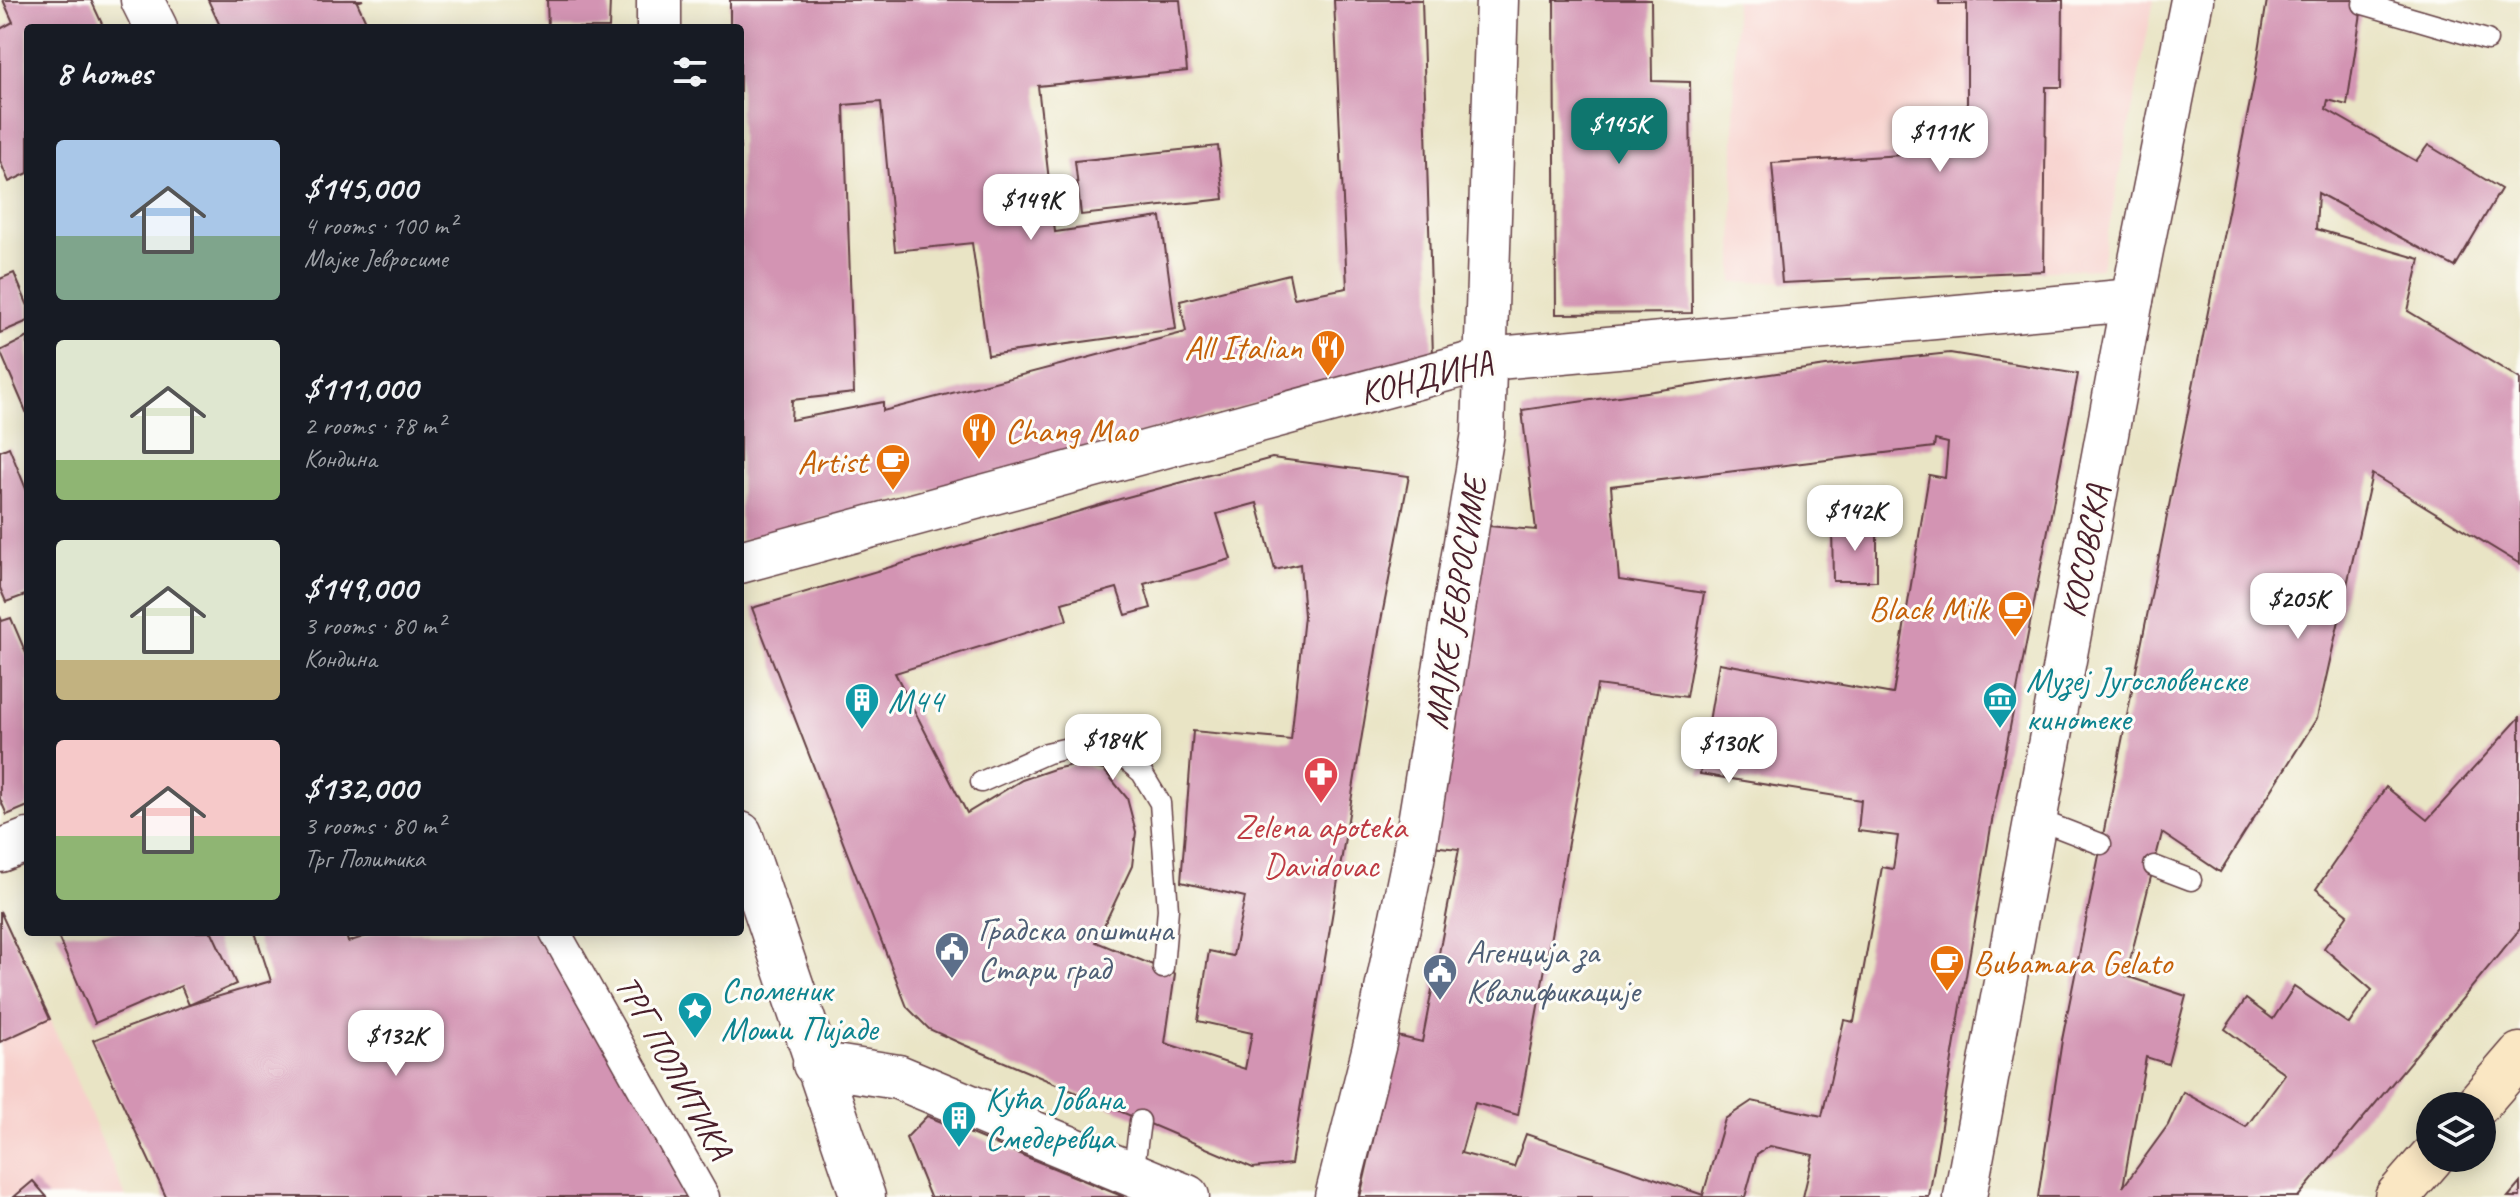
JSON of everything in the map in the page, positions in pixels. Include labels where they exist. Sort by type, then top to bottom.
[{"type":"main road","points":[[2488,1092],[2520,1055]]},
{"type":"main road","points":[[2397,1197],[2419,1172]]},
{"type":"street","points":[[142,0],[154,24]]},
{"type":"street","points":[[659,0],[659,24]]},
{"type":"street","name":"МАЈКЕ ЈЕВРОСИМЕ","points":[[1336,1197],[1375,1043],[1413,859],[1483,433],[1497,0]]},
{"type":"street","name":"КОСОВСКА","points":[[1965,1197],[2132,300],[2192,0]]},
{"type":"street","name":"КОНДИНА","points":[[744,561],[1487,359],[2132,300]]},
{"type":"street","points":[[0,851],[24,842]]},
{"type":"street","points":[[744,846],[815,1064],[863,1197]]},
{"type":"street","points":[[744,899],[849,1197]]},
{"type":"street","name":"ТРГ ПОЛИТИКА","points":[[557,936],[704,1197]]},
{"type":"street","points":[[815,1064],[898,1077],[1187,1197]]},
{"type":"lane","points":[[2363,4],[2487,40]]},
{"type":"lane","points":[[981,782],[1047,753],[1081,745],[1113,749],[1142,773],[1160,803],[1168,909],[1163,968]]},
{"type":"lane","points":[[2034,818],[2101,844]]},
{"type":"lane","points":[[2154,866],[2191,880]]},
{"type":"lane","points":[[1133,1175],[1140,1121]]},
{"type":"shaded area","points":[[1735,0],[2154,0],[2101,268],[1733,283]]},
{"type":"shaded area","points":[[0,911],[50,1019],[126,1197],[0,1197]]},
{"type":"building","points":[[3,0],[91,0],[102,24],[24,24],[24,175],[9,182],[0,161],[0,29],[13,22]]},
{"type":"building","points":[[208,0],[363,0],[357,2],[367,24],[219,24]]},
{"type":"building","points":[[547,0],[610,0],[609,24],[548,24]]},
{"type":"building","points":[[730,0],[1180,0],[1187,71],[1038,86],[1055,232],[1161,217],[1176,329],[988,355],[972,243],[895,251],[881,102],[844,105],[854,393],[792,400],[791,420],[883,402],[883,411],[1186,332],[1180,301],[1289,274],[1294,298],[1347,288],[1334,0],[1422,0],[1433,356],[744,540],[744,24],[730,24]]},
{"type":"building","points":[[1554,0],[1651,0],[1652,81],[1690,82],[1692,313],[1556,314]]},
{"type":"building","points":[[1939,0],[2063,0],[2062,87],[2046,87],[2044,271],[1782,283],[1772,163],[1967,151],[1967,4],[1939,4]]},
{"type":"building","points":[[2267,0],[2363,0],[2347,105],[2328,100],[2326,109],[2416,161],[2428,145],[2501,189],[2455,267],[2318,193],[2316,229],[2420,259],[2408,311],[2520,379],[2520,564],[2372,474],[2317,718],[2220,872],[2162,833],[2126,976],[2186,996],[2168,1064],[2146,1057],[2123,1187],[2168,1125],[2183,1092],[2246,1127],[2285,1074],[2225,1029],[2246,999],[2273,1019],[2294,987],[2349,1024],[2372,990],[2324,948],[2348,914],[2316,889],[2386,787],[2427,820],[2520,717],[2520,929],[2298,1197],[2038,1197],[2062,1040],[2254,82]]},
{"type":"building","points":[[1218,146],[1224,199],[1081,215],[1075,161]]},
{"type":"building","points":[[14,273],[24,297],[24,323],[0,333],[0,279]]},
{"type":"building","points":[[24,339],[24,407],[0,351]]},
{"type":"building","points":[[1950,353],[2078,374],[1992,821],[1929,1197],[1803,1197],[1813,1155],[1770,1146],[1757,1154],[1745,1197],[1360,1197],[1397,1036],[1422,1042],[1459,849],[1432,846],[1488,526],[1536,530],[1522,410],[1826,366]],"holes":[[[1935,440],[1948,443],[1945,478],[1929,475],[1893,694],[1719,663],[1700,774],[1861,800],[1858,831],[1898,836],[1893,869],[1882,867],[1854,1022],[1844,1020],[1822,1116],[1752,1101],[1725,1119],[1703,1195],[1526,1134],[1514,1167],[1461,1153],[1475,1103],[1518,1115],[1597,685],[1686,697],[1704,593],[1619,580],[1611,486],[1934,447]]]},
{"type":"building","points":[[9,447],[24,484],[24,595],[6,602],[0,588],[0,451]]},
{"type":"building","points":[[1272,458],[1409,476],[1380,626],[1291,1164],[1253,1168],[929,1029],[907,1007],[752,608],[1120,499]],"holes":[[[1257,503],[1275,570],[1300,564],[1304,616],[1291,740],[1193,731],[1181,882],[1245,897],[1233,956],[1209,951],[1198,1021],[1252,1033],[1245,1069],[1165,1043],[1175,974],[1096,942],[1132,866],[1136,832],[1127,798],[1104,770],[1077,764],[1054,769],[1022,780],[967,813],[895,673],[1067,620],[1062,603],[1117,588],[1126,615],[1151,608],[1144,584],[1231,559],[1217,514]]]},
{"type":"building","points":[[1832,525],[1877,525],[1877,581],[1833,581]]},
{"type":"building","points":[[0,616],[2,621],[11,618],[24,649],[24,808],[7,815],[0,799]]},
{"type":"building","points":[[0,911],[50,1019],[0,1042]]},
{"type":"building","points":[[58,936],[214,936],[236,984],[189,1005],[181,986],[95,1023]]},
{"type":"building","points":[[256,936],[346,936],[348,942],[366,936],[557,936],[704,1197],[166,1197],[93,1040],[189,1005],[271,981]]},
{"type":"building","name":"Кућа Јована Смедеревца","points":[[927,1116],[1124,1197],[930,1197],[906,1138]]},
{"type":"building","points":[[33,1181],[47,1197],[14,1197]]},
{"type":"building","points":[[2520,1183],[2520,1197],[2508,1197]]},
{"type":"place","name":"All Italian","points":[[1328,378]]},
{"type":"place","name":"Chang Mao","points":[[979,461]]},
{"type":"place","name":"Artist","points":[[893,492]]},
{"type":"place","name":"Black Milk","points":[[2015,639]]},
{"type":"place","name":"Музеј Југословенске кинотеке","points":[[2000,730]]},
{"type":"place","name":"М44","points":[[862,731]]},
{"type":"place","name":"Zelena apoteka Davidovac","points":[[1321,805]]},
{"type":"place","name":"Градска општина Стари град","points":[[952,980]]},
{"type":"place","name":"Bubamara Gelato","points":[[1947,993]]},
{"type":"place","name":"Агенција за Квалификације","points":[[1440,1002]]},
{"type":"place","name":"Споменик Моши Пијаде","points":[[695,1040]]},
{"type":"place","name":"Кућа Јована Смедеревца","points":[[959,1149]]}]
